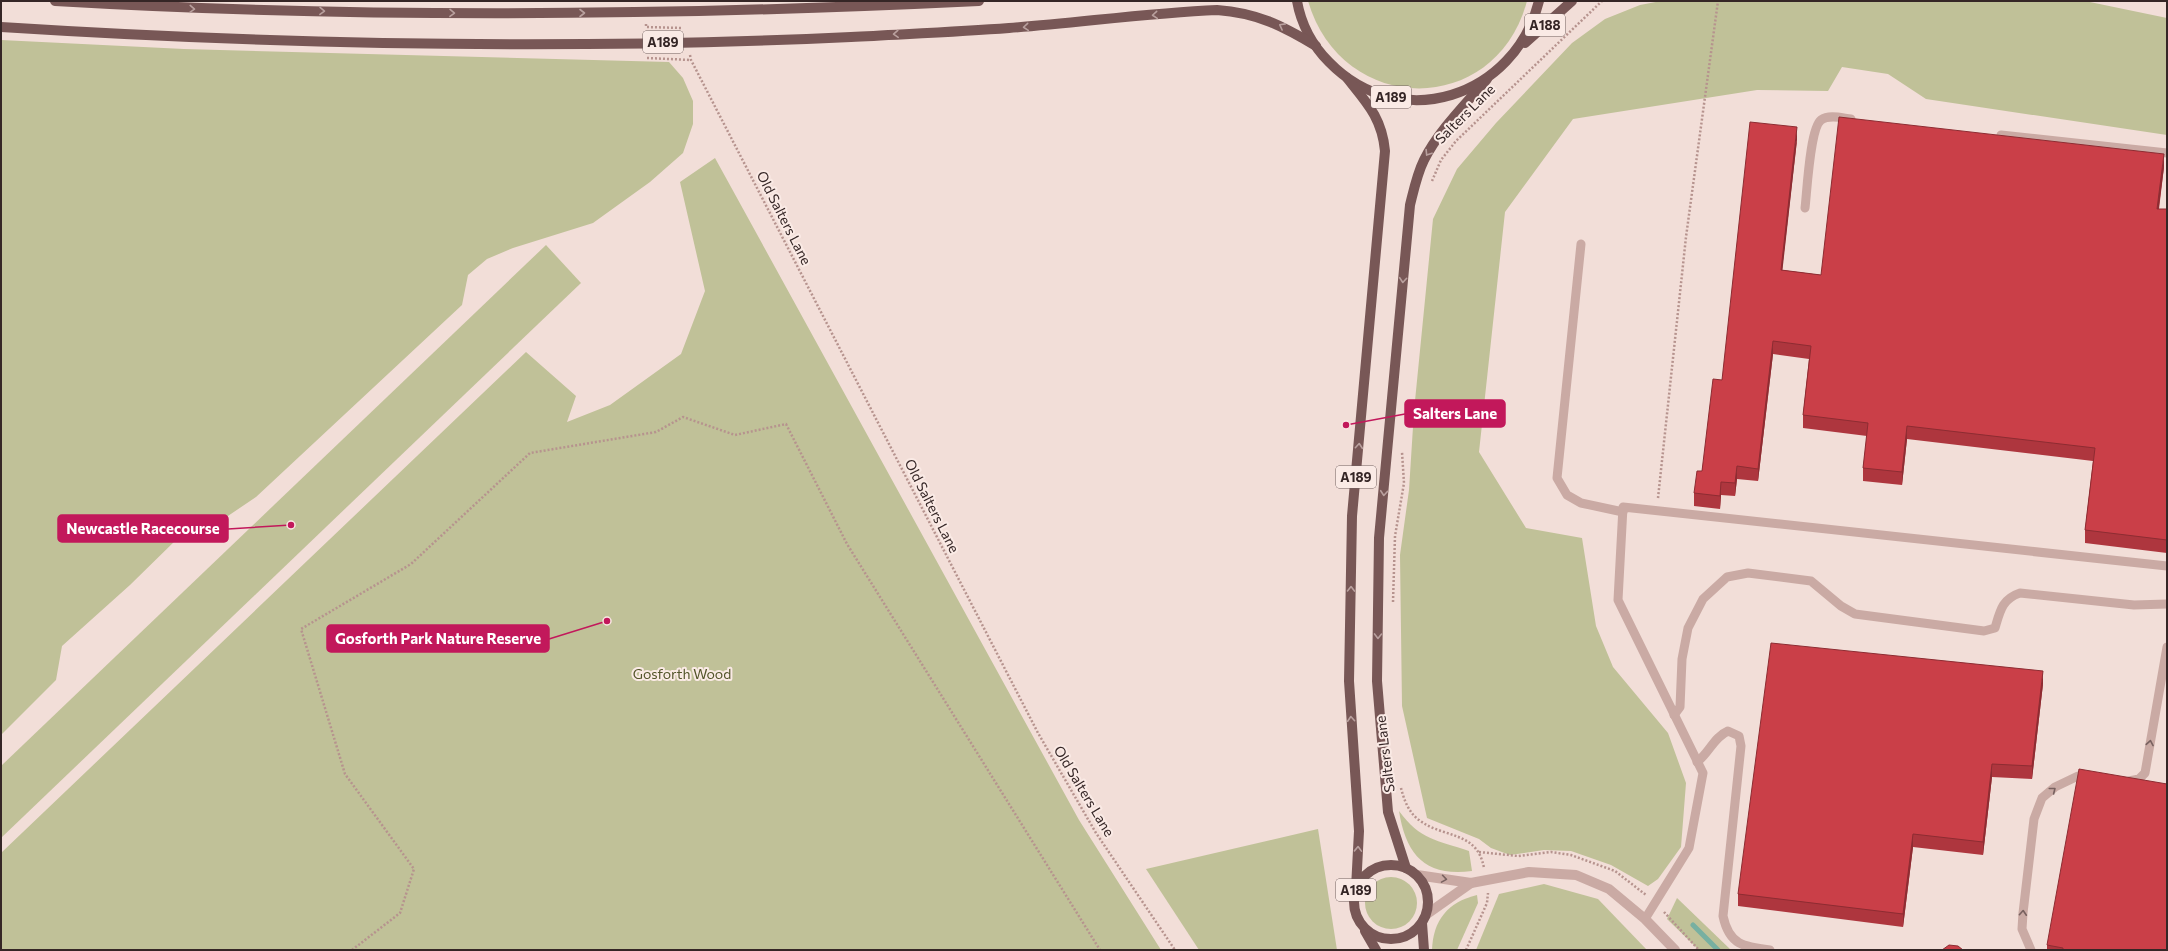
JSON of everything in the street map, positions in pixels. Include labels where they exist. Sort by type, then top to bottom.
[{"type":"main road","name":"A189","points":[[55,1],[195,9],[473,13],[811,9],[979,1]]},
{"type":"main road","name":"A189","points":[[1297,1],[1305,28],[1316,46],[1335,69],[1365,88],[1385,96],[1420,100],[1448,96],[1469,89],[1487,79],[1504,66],[1518,50],[1528,34],[1539,1]]},
{"type":"main road","name":"A188","points":[[1518,50],[1572,1]]},
{"type":"main road","name":"A189","points":[[1,27],[159,37],[471,43],[690,42],[848,37],[1009,28],[1216,10],[1239,12],[1257,16],[1280,25],[1316,46]]},
{"type":"main road","name":"Salters Lane","points":[[1347,78],[1372,108],[1380,123],[1385,151],[1352,516],[1349,681],[1359,831],[1356,888]]},
{"type":"main road","name":"Salters Lane","points":[[1406,868],[1388,812],[1377,681],[1379,538],[1410,205],[1416,179],[1424,160],[1436,141],[1487,79]]},
{"type":"main road","name":"A189","points":[[1376,950],[1358,919],[1354,904],[1356,888],[1362,878],[1375,868],[1391,864],[1406,868],[1417,875],[1427,892],[1429,901],[1424,918],[1424,950]]},
{"type":"main road","points":[[1364,928],[1374,936],[1385,939],[1396,939],[1408,936],[1424,918]]},
{"type":"street","points":[[1417,875],[1471,883],[1529,872],[1576,874],[1609,889],[1645,919],[1675,950]]},
{"type":"street","points":[[1424,918],[1471,883]]},
{"type":"lane","points":[[1805,208],[1814,131],[1820,120],[1830,117],[1862,120]]},
{"type":"lane","points":[[1995,135],[2167,153]]},
{"type":"lane","points":[[1581,244],[1557,478],[1567,495],[1581,503],[1623,512]]},
{"type":"lane","points":[[1645,919],[1689,848],[1703,773],[1618,600],[1623,507],[2167,566]]},
{"type":"lane","points":[[1674,715],[1680,706],[1682,659],[1688,628],[1702,599],[1727,577],[1748,573],[1811,581],[1841,606],[1855,614],[1984,631],[1995,628],[2002,605],[2011,596],[2020,593],[2134,605],[2167,604]]},
{"type":"lane","points":[[2121,781],[2140,779],[2145,772],[2167,647]]},
{"type":"lane","points":[[1697,762],[1704,756],[1719,735],[1728,731],[1739,736],[1741,746],[1723,916],[1725,928],[1731,938],[1740,944],[1770,950]]},
{"type":"lane","points":[[2031,950],[2022,929],[2023,913],[2034,819],[2042,798],[2055,787],[2078,776],[2099,778]]},
{"type":"path","name":"Salters Lane","points":[[1430,185],[1441,160],[1452,146],[1602,1]]},
{"type":"path","points":[[1657,510],[1686,238],[1718,1]]},
{"type":"path","name":"Old Salters Lane","points":[[691,60],[1038,733],[1096,833],[1175,950]]},
{"type":"path","points":[[352,950],[400,913],[414,869],[345,774],[301,629],[411,564],[530,453],[656,432],[684,418],[735,436],[786,424],[847,544],[1100,950]]},
{"type":"path","points":[[1393,604],[1395,536],[1404,483],[1402,448]]},
{"type":"path","name":"Salters Lane","points":[[1400,782],[1406,802],[1415,816],[1426,824],[1466,840],[1480,852],[1483,862]]},
{"type":"path","points":[[1466,950],[1487,903],[1488,895]]},
{"type":"green space","points":[[1308,1],[1527,1],[1510,39],[1484,67],[1453,83],[1419,88],[1384,83],[1352,66],[1326,39]]},
{"type":"green space","points":[[1661,1],[2085,1],[2167,18],[2167,135],[1926,99],[1888,74],[1842,67],[1828,91],[1757,90],[1573,119],[1505,212],[1479,452],[1526,528],[1582,538],[1596,626],[1613,667],[1668,733],[1686,783],[1681,847],[1658,879],[1648,886],[1611,865],[1571,851],[1544,850],[1510,855],[1491,848],[1479,839],[1427,818],[1402,706],[1400,555],[1409,490],[1414,411],[1433,219],[1457,169],[1496,123],[1572,43],[1605,19],[1640,5]]},
{"type":"green space","points":[[1,40],[184,49],[669,62],[683,78],[693,101],[693,124],[683,153],[650,182],[593,223],[513,248],[487,259],[468,275],[462,305],[256,497],[222,520],[179,537],[130,585],[62,646],[56,680],[1,735]]},
{"type":"green space","name":"Gosforth Wood","points":[[715,158],[1079,820],[1161,950],[1,950],[1,853],[526,352],[576,396],[567,422],[610,405],[681,354],[705,291],[680,182]]},
{"type":"green space","points":[[546,245],[581,283],[1,838],[1,766]]},
{"type":"green space","points":[[1399,811],[1414,828],[1422,834],[1469,851],[1472,871],[1456,872],[1442,870],[1430,866],[1420,860],[1407,840]]},
{"type":"green space","points":[[1318,829],[1337,950],[1199,950],[1146,869]]},
{"type":"green space","points":[[1386,877],[1396,877],[1410,884],[1417,898],[1417,908],[1410,922],[1396,929],[1386,929],[1376,925],[1369,918],[1365,908],[1365,898],[1369,888],[1376,881]]},
{"type":"green space","points":[[1544,884],[1598,899],[1647,950],[1476,950],[1499,894]]},
{"type":"green space","points":[[1477,895],[1478,903],[1457,950],[1432,950],[1435,930],[1444,914],[1458,902]]},
{"type":"green space","points":[[1677,898],[1731,950],[1699,950],[1667,919]]},
{"type":"building","points":[[1839,117],[2164,154],[2157,209],[2167,209],[2167,540],[2085,530],[2095,448],[1907,426],[1902,472],[1863,468],[1868,423],[1803,415],[1811,346],[1773,341],[1758,469],[1737,466],[1735,483],[1721,482],[1720,496],[1694,493],[1697,471],[1702,471],[1713,379],[1722,380],[1750,122],[1797,127],[1781,270],[1821,275]]},
{"type":"building","points":[[1771,643],[2043,671],[2032,766],[1992,764],[1983,842],[1913,834],[1903,914],[1738,894]]},
{"type":"building","points":[[2079,769],[2167,784],[2167,950],[2063,950],[2063,948],[2047,945]]},
{"type":"building","points":[[1949,945],[1958,946],[1963,950],[1942,950]]},
{"type":"waterway","points":[[1693,925],[1718,950]]},
{"type":"place","name":"Salters Lane","points":[[1346,425]]},
{"type":"place","name":"Newcastle Racecourse","points":[[291,525]]},
{"type":"place","name":"Gosforth Park Nature Reserve","points":[[607,621]]}]
